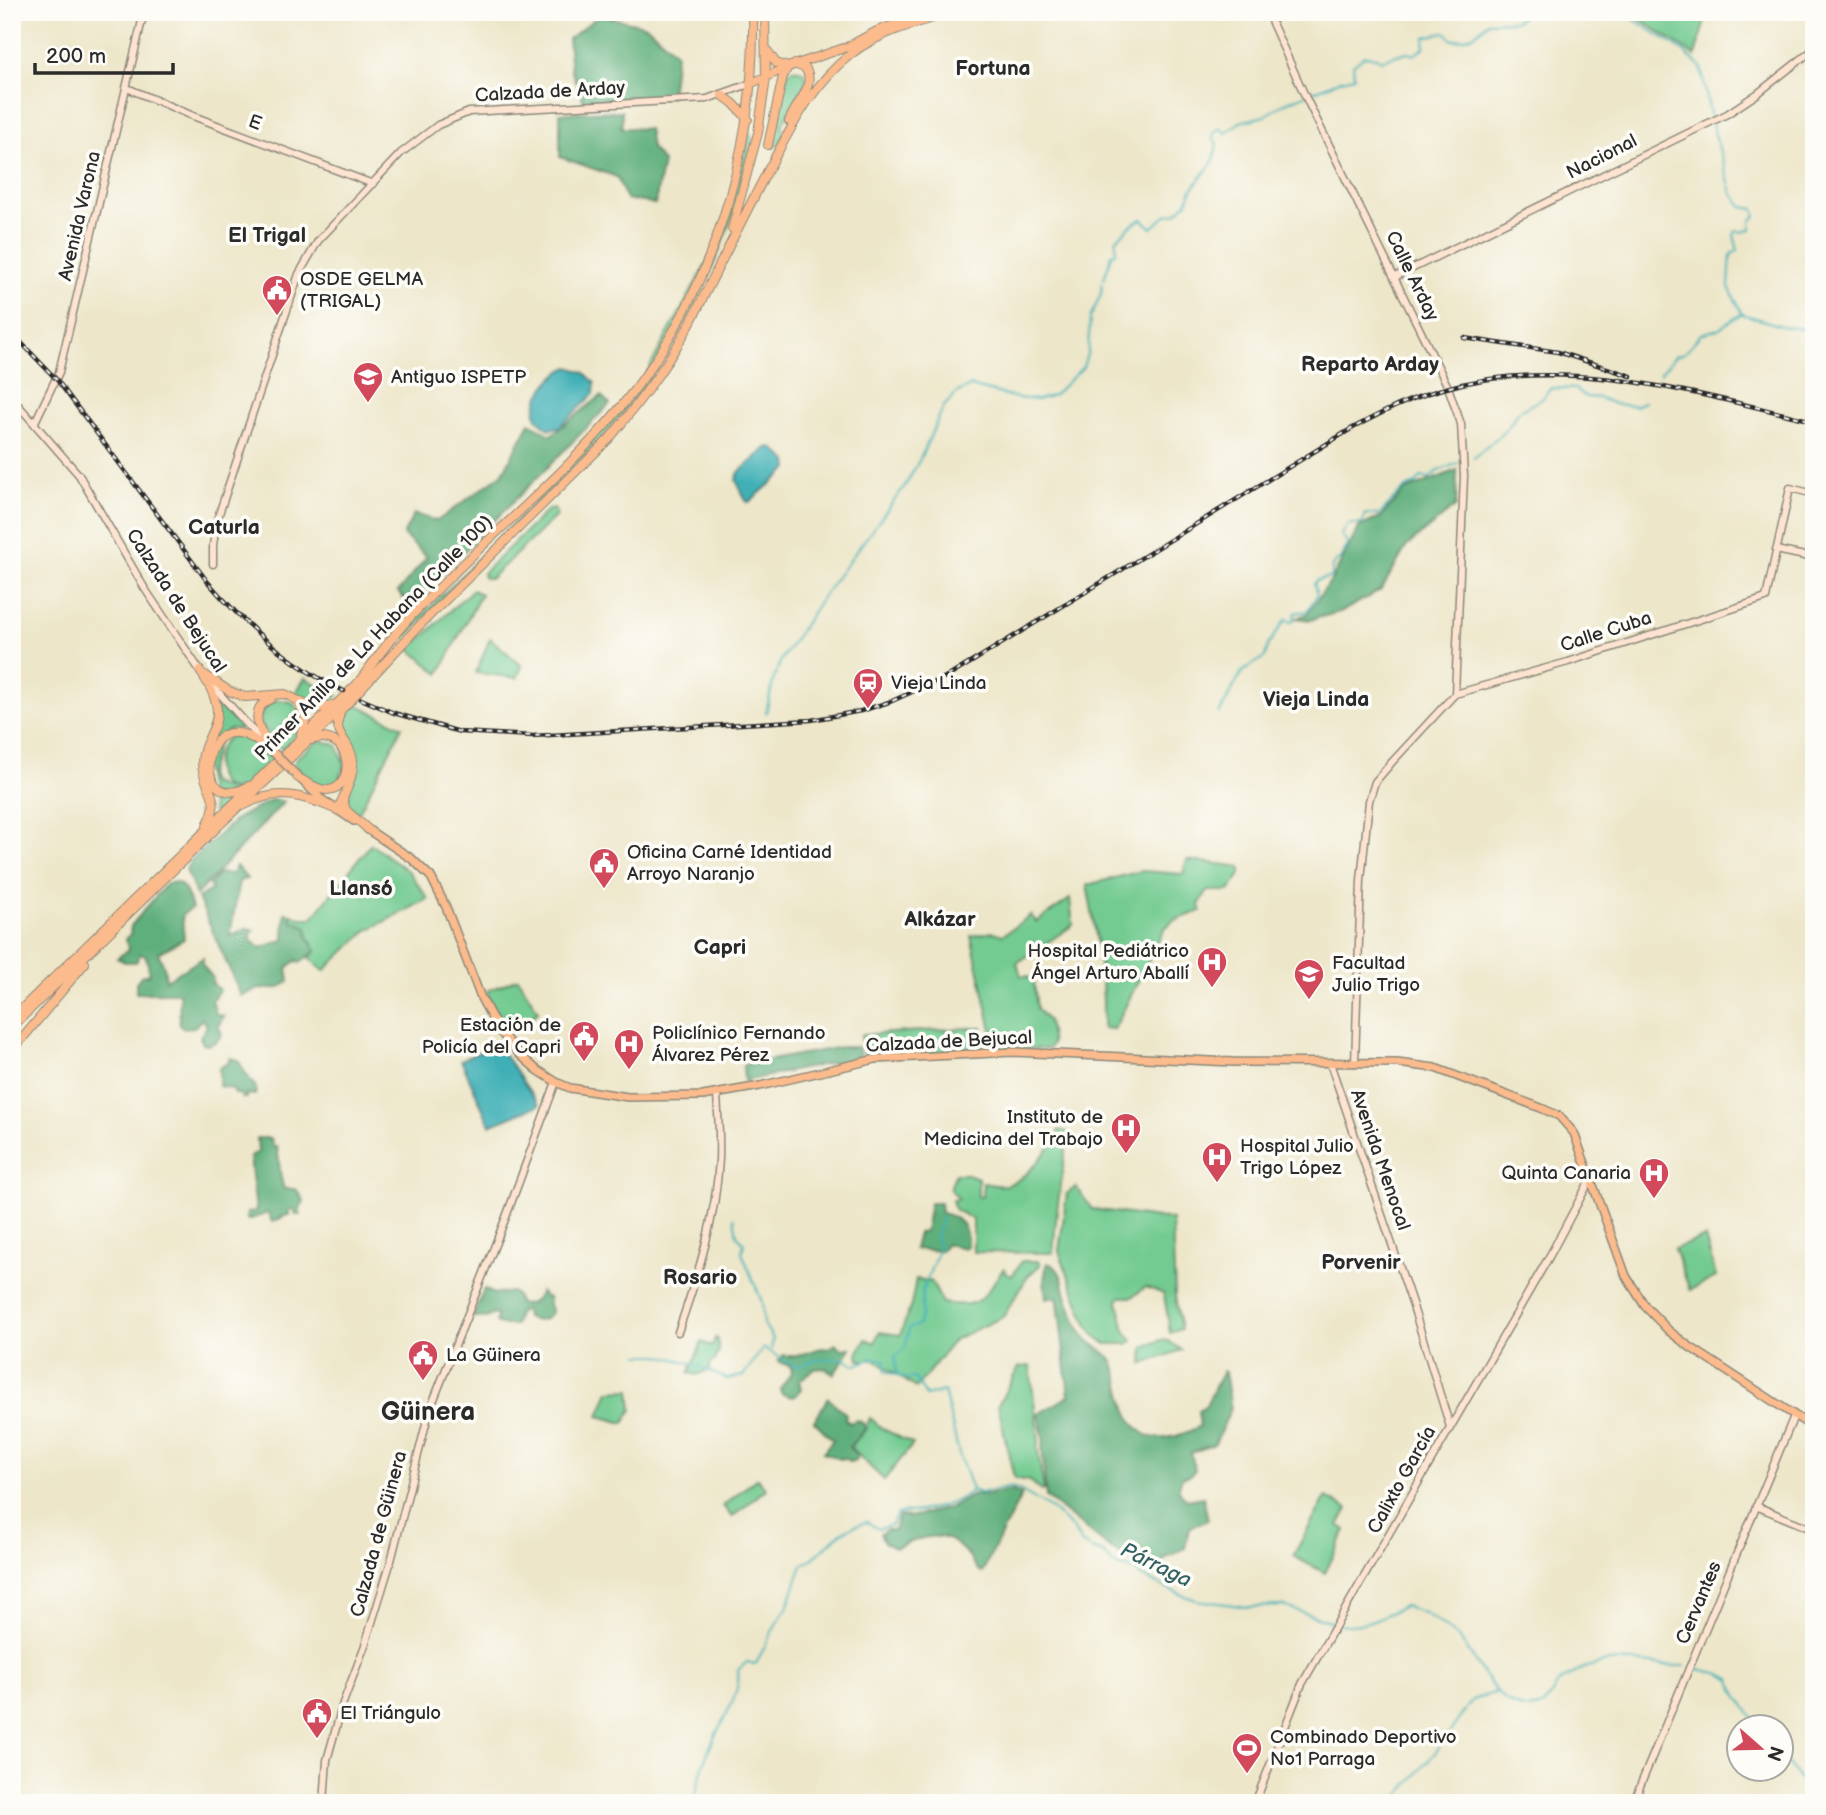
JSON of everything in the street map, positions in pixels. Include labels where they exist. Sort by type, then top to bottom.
[{"type":"highway","name":"Primer Anillo de La Habana (Calle 100)","points":[[12,1018],[291,748],[344,702],[404,624],[576,456],[634,390],[685,308],[714,245],[727,206],[752,83],[753,12]]},
{"type":"highway","points":[[724,252],[739,209],[758,134],[766,78],[765,12]]},
{"type":"highway","points":[[752,83],[929,12]]},
{"type":"highway","points":[[724,252],[798,114],[824,78],[852,53],[890,32],[954,12]]},
{"type":"highway","points":[[766,47],[776,63],[806,69],[810,79],[790,119],[787,134]]},
{"type":"highway","points":[[768,145],[783,76],[792,66]]},
{"type":"highway","points":[[749,103],[753,92],[766,78]]},
{"type":"highway","points":[[722,95],[733,103],[768,145],[778,152]]},
{"type":"highway","name":"Primer Anillo de La Habana (Calle 100)","points":[[136,906],[303,745],[625,420],[665,366],[695,314],[724,252]]},
{"type":"highway","points":[[200,671],[224,688],[245,698],[285,694],[311,708],[320,709],[344,702]]},
{"type":"highway","points":[[200,671],[212,692],[217,713],[205,743],[202,760],[214,808],[201,834]]},
{"type":"highway","points":[[272,752],[256,719],[262,704],[273,698],[288,698],[304,711],[304,728],[291,748]]},
{"type":"highway","points":[[231,814],[261,797],[283,794],[305,797],[337,810],[353,763],[348,746],[337,726],[344,702]]},
{"type":"highway","points":[[264,774],[244,789],[226,791],[212,780],[210,755],[222,738],[236,732],[272,752]]},
{"type":"highway","points":[[295,774],[327,790],[339,785],[346,773],[345,755],[334,740],[321,737],[303,745]]},
{"type":"highway","points":[[342,799],[346,810],[370,831]]},
{"type":"highway","points":[[12,1051],[136,906]]},
{"type":"highway","points":[[12,1027],[136,906]]},
{"type":"main road","name":"Calzada de Bejucal","points":[[272,752],[321,799],[412,859],[431,877],[443,900],[488,1014],[519,1054],[556,1082],[580,1090],[628,1097],[690,1097],[760,1086],[867,1061],[920,1056],[1049,1053],[1203,1061],[1424,1065],[1550,1112],[1566,1122],[1574,1133],[1626,1276],[1645,1306],[1669,1331],[1690,1347],[1794,1416],[1813,1425]]},
{"type":"street","name":"Avenida Varona","points":[[35,422],[59,372],[144,12]]},
{"type":"street","name":"Calle Arday","points":[[1267,12],[1448,387],[1461,424],[1464,476],[1455,694]]},
{"type":"street","name":"Nacional","points":[[1395,277],[1714,120],[1757,94],[1814,50]]},
{"type":"street","name":"Calzada de Arday","points":[[213,564],[213,545],[218,520],[299,274],[318,241],[416,139],[438,125],[469,112],[688,101],[722,95],[752,83]]},
{"type":"street","name":"E","points":[[127,89],[373,184]]},
{"type":"street","name":"Calzada de Bejucal","points":[[12,398],[79,475],[145,589],[200,671],[272,752]]},
{"type":"street","points":[[1814,494],[1790,488],[1776,550],[1814,558]]},
{"type":"street","name":"Calle Cuba","points":[[1455,694],[1568,662],[1766,598],[1776,550]]},
{"type":"street","points":[[1355,1063],[1361,880],[1370,795],[1379,778],[1455,694]]},
{"type":"street","name":"Avenida Menocal","points":[[1330,1063],[1451,1426]]},
{"type":"street","name":"Calzada de Güinera","points":[[324,1803],[327,1760],[390,1561],[429,1412],[556,1082]]},
{"type":"street","points":[[678,1332],[699,1274],[712,1217],[719,1158],[717,1094]]},
{"type":"street","name":"Calixto García","points":[[1255,1803],[1302,1684],[1549,1257],[1590,1180]]},
{"type":"street","name":"Cervantes","points":[[1633,1803],[1794,1416]]},
{"type":"street","points":[[1756,1506],[1814,1530]]},
{"type":"green space","points":[[1629,12],[1707,13],[1695,56]]},
{"type":"green space","points":[[600,15],[647,26],[676,53],[671,96],[584,102],[571,70],[568,39]]},
{"type":"green space","points":[[794,69],[803,71],[807,79],[782,125],[784,134],[778,146],[773,147],[771,145],[784,79],[788,72]]},
{"type":"green space","points":[[622,111],[622,128],[648,129],[651,148],[663,162],[655,204],[626,199],[617,177],[560,157],[560,113]]},
{"type":"green space","points":[[750,133],[753,139],[736,207],[709,276],[677,337],[637,398],[568,476],[368,675],[403,634],[536,501],[634,396],[718,242]]},
{"type":"green space","points":[[601,396],[610,404],[410,606],[398,592],[427,557],[403,535],[414,514],[437,521],[502,474],[530,423],[551,435]]},
{"type":"green space","points":[[1457,470],[1456,506],[1407,546],[1381,590],[1343,611],[1310,620],[1297,618],[1307,614],[1334,576],[1359,527],[1381,517],[1404,491]]},
{"type":"green space","points":[[554,509],[557,515],[491,578],[484,578],[483,573],[548,510]]},
{"type":"green space","points":[[472,590],[481,594],[439,674],[410,649]]},
{"type":"green space","points":[[490,638],[522,666],[517,678],[476,673]]},
{"type":"green space","points":[[305,678],[338,696],[322,703],[311,702],[295,694]]},
{"type":"green space","points":[[270,701],[292,702],[303,714],[301,729],[282,750],[260,724],[261,711]]},
{"type":"green space","points":[[354,703],[402,727],[358,814],[347,805],[342,721]]},
{"type":"green space","points":[[218,704],[241,729],[231,729],[220,735],[208,775],[211,783],[237,795],[214,817],[204,766]]},
{"type":"green space","points":[[230,736],[249,740],[275,761],[245,787],[235,789],[227,788],[221,782],[216,765],[217,755]]},
{"type":"green space","points":[[319,740],[337,745],[344,764],[339,782],[332,786],[320,786],[295,766],[295,759]]},
{"type":"green space","points":[[273,799],[284,802],[196,895],[186,870],[190,861],[236,819]]},
{"type":"green space","points":[[371,844],[409,872],[428,899],[366,931],[324,971],[309,958],[316,951],[308,937],[291,920],[292,914],[300,918],[312,918]]},
{"type":"green space","points":[[1187,860],[1241,867],[1241,874],[1229,891],[1207,891],[1199,905],[1201,911],[1173,921],[1165,928],[1114,1029],[1103,1028],[1097,938],[1087,885],[1142,871],[1183,874]]},
{"type":"green space","points":[[236,866],[247,879],[239,881],[230,936],[247,928],[254,930],[249,938],[260,948],[284,940],[285,913],[292,914],[291,920],[307,927],[308,937],[316,951],[300,963],[297,960],[287,968],[289,981],[279,988],[259,989],[241,996],[198,898],[212,889],[209,885],[219,873],[232,874]]},
{"type":"green space","points":[[175,882],[184,889],[192,908],[182,915],[184,939],[158,953],[166,980],[203,958],[203,966],[219,990],[212,1000],[216,1014],[224,1016],[218,1026],[222,1034],[217,1041],[209,1045],[203,1044],[200,1037],[207,1026],[202,1019],[194,1027],[183,1028],[179,1024],[180,993],[136,993],[136,983],[141,976],[150,974],[146,956],[140,954],[136,962],[125,962],[117,958],[128,950],[126,938],[130,935],[131,926],[166,884]]},
{"type":"green space","points":[[1070,899],[1073,925],[1017,963],[1021,976],[1028,976],[1034,982],[1037,1009],[1048,1021],[1052,1044],[1048,1049],[996,1048],[971,936],[993,932],[1003,935],[1031,915],[1036,922]]},
{"type":"green space","points":[[518,978],[538,1011],[523,1027],[504,1023],[492,1005],[487,991]]},
{"type":"green space","points":[[982,1027],[984,1049],[863,1057],[861,1035]]},
{"type":"green space","points":[[841,1047],[858,1047],[860,1057],[744,1081],[743,1065]]},
{"type":"green space","points":[[229,1058],[238,1060],[256,1087],[255,1095],[246,1094],[246,1098],[242,1098],[240,1094],[235,1094],[233,1089],[219,1086],[219,1068],[229,1062]]},
{"type":"green space","points":[[1059,1130],[1068,1133],[1053,1253],[973,1252],[973,1219],[955,1210],[952,1200],[959,1199],[950,1189],[955,1174],[968,1174],[978,1178],[978,1197],[982,1197],[983,1183],[1006,1185],[1029,1171],[1050,1146]]},
{"type":"green space","points":[[257,1138],[271,1138],[273,1147],[277,1147],[284,1189],[296,1189],[304,1201],[299,1209],[301,1215],[296,1215],[293,1209],[289,1210],[289,1215],[272,1222],[268,1213],[248,1220],[246,1218],[247,1213],[256,1211],[250,1157],[258,1152]]},
{"type":"green space","points":[[1076,1187],[1092,1209],[1172,1220],[1175,1296],[1181,1329],[1170,1333],[1164,1294],[1146,1287],[1132,1297],[1120,1297],[1118,1302],[1125,1331],[1133,1341],[1127,1344],[1106,1344],[1093,1334],[1059,1251],[1067,1193]]},
{"type":"green space","points":[[930,1203],[940,1203],[941,1213],[962,1224],[967,1246],[964,1248],[946,1244],[941,1251],[914,1249],[918,1233],[925,1231]]},
{"type":"green space","points":[[1705,1237],[1716,1277],[1690,1290],[1674,1249]]},
{"type":"green space","points":[[1022,1261],[1038,1261],[1040,1265],[1028,1276],[1003,1317],[955,1339],[916,1388],[875,1360],[859,1360],[858,1352],[866,1339],[875,1343],[879,1332],[900,1335],[911,1305],[916,1279],[932,1282],[942,1303],[974,1303],[985,1294],[1004,1268],[1005,1273],[1012,1276]]},
{"type":"green space","points":[[1047,1263],[1054,1266],[1061,1275],[1082,1334],[1113,1362],[1132,1421],[1148,1435],[1167,1438],[1200,1426],[1198,1411],[1205,1407],[1223,1371],[1225,1372],[1231,1408],[1215,1444],[1191,1453],[1195,1470],[1189,1476],[1182,1477],[1178,1490],[1187,1500],[1203,1497],[1208,1520],[1189,1528],[1185,1548],[1165,1559],[1155,1575],[1110,1548],[1046,1497],[1042,1445],[1044,1442],[1038,1414],[1069,1396],[1057,1297],[1046,1298],[1044,1280]]},
{"type":"green space","points":[[484,1289],[494,1294],[512,1292],[519,1304],[529,1304],[540,1292],[549,1298],[552,1312],[545,1319],[536,1321],[526,1317],[523,1310],[518,1313],[515,1325],[496,1323],[497,1316],[494,1314],[486,1318],[473,1317]]},
{"type":"green space","points":[[715,1338],[719,1353],[709,1370],[697,1375],[689,1373],[702,1342],[712,1346]]},
{"type":"green space","points":[[1161,1340],[1168,1341],[1182,1350],[1143,1364],[1144,1347]]},
{"type":"green space","points":[[836,1344],[841,1349],[851,1348],[834,1374],[825,1368],[814,1369],[799,1381],[801,1388],[797,1395],[792,1397],[782,1394],[780,1390],[792,1372],[791,1367],[778,1361],[784,1355],[796,1356],[817,1349],[828,1349]]},
{"type":"green space","points":[[1030,1366],[1042,1491],[1029,1481],[1014,1478],[998,1405],[1019,1367]]},
{"type":"green space","points":[[630,1390],[632,1410],[624,1423],[599,1416],[609,1391]]},
{"type":"green space","points":[[828,1398],[846,1414],[845,1419],[850,1423],[858,1420],[864,1424],[865,1429],[849,1447],[857,1456],[856,1460],[850,1462],[823,1452],[833,1440],[814,1421]]},
{"type":"green space","points":[[870,1418],[883,1429],[913,1444],[884,1480],[850,1447],[865,1430]]},
{"type":"green space","points":[[757,1478],[766,1489],[732,1517],[723,1506]]},
{"type":"green space","points":[[1011,1490],[1022,1494],[982,1573],[964,1551],[947,1539],[922,1538],[895,1548],[885,1543],[880,1534],[894,1530],[899,1516],[910,1517],[949,1508],[975,1494],[986,1495]]},
{"type":"green space","points":[[1326,1497],[1348,1509],[1339,1525],[1346,1530],[1325,1573],[1293,1556]]},
{"type":"water","points":[[569,367],[584,372],[595,383],[594,394],[559,427],[550,429],[537,418],[537,403],[550,381]]},
{"type":"water","points":[[772,447],[788,461],[789,468],[749,502],[746,501],[736,480],[739,472],[767,448]]},
{"type":"water","points":[[497,1044],[539,1105],[490,1125],[461,1060]]},
{"type":"waterway","points":[[1108,267],[1111,254],[1116,253],[1116,240],[1131,226],[1142,219],[1152,228],[1166,215],[1176,213],[1187,203],[1191,191],[1214,160],[1217,143],[1213,138],[1214,132],[1220,128],[1226,133],[1240,122],[1265,116],[1283,104],[1354,77],[1353,65],[1364,56],[1381,60],[1407,52],[1414,55],[1424,48],[1425,37],[1446,32],[1452,40],[1463,39],[1472,36],[1488,22],[1516,21],[1528,12]]},
{"type":"waterway","points":[[1622,12],[1683,51],[1701,67],[1711,119]]},
{"type":"waterway","points":[[1712,124],[1732,193],[1743,207],[1754,209],[1756,216],[1751,221],[1751,229],[1736,231],[1734,235],[1738,251],[1731,254],[1729,287],[1742,314],[1785,327],[1814,330]]},
{"type":"waterway","points":[[1104,279],[1107,269]]},
{"type":"waterway","points":[[766,713],[781,660],[825,593],[905,486],[944,406],[958,392],[970,386],[1017,398],[1037,400],[1054,395],[1083,367],[1088,351],[1090,318],[1101,294],[1102,284]]},
{"type":"waterway","points":[[1660,374],[1675,356],[1684,353],[1701,334],[1718,329],[1741,314]]},
{"type":"waterway","points":[[1474,458],[1507,429],[1518,412],[1543,398],[1550,388],[1575,389],[1586,397],[1600,398],[1614,404],[1635,406],[1644,402]]},
{"type":"waterway","points":[[1219,714],[1242,672],[1265,657],[1268,645],[1286,619],[1294,621],[1295,613],[1307,611],[1317,595],[1314,584],[1318,580],[1332,577],[1332,566],[1340,559],[1348,544],[1341,534],[1349,524],[1362,524],[1366,514],[1379,515],[1400,493],[1416,484],[1421,477],[1429,479],[1436,472],[1458,463]]},
{"type":"waterway","points":[[897,1376],[895,1356],[905,1348],[909,1328],[919,1325],[922,1292],[939,1249],[936,1237],[942,1217]]},
{"type":"waterway","points":[[734,1218],[737,1235],[744,1243],[742,1253],[762,1302],[764,1324],[773,1339],[771,1350]]},
{"type":"waterway","points":[[639,1355],[658,1355],[691,1363],[727,1379],[743,1376],[763,1348],[796,1367],[816,1360],[841,1358],[856,1365],[873,1358],[885,1360],[885,1371],[907,1379],[915,1378],[926,1396],[944,1391],[959,1454],[972,1490]]},
{"type":"waterway","name":"Párraga","points":[[972,1490],[980,1493],[1011,1487],[1018,1489],[1050,1508],[1074,1530],[1081,1543],[1104,1553],[1112,1563],[1134,1569],[1141,1576],[1196,1600],[1248,1607],[1283,1606],[1335,1623]]},
{"type":"waterway","points":[[694,1803],[707,1754],[737,1688],[738,1670],[747,1662],[757,1662],[787,1608],[802,1565],[845,1530],[867,1522],[878,1529],[892,1525],[897,1514],[946,1505],[972,1490]]},
{"type":"waterway","name":"Párraga","points":[[1340,1624],[1365,1623],[1405,1606],[1427,1614]]},
{"type":"waterway","name":"Párraga","points":[[1429,1616],[1459,1639],[1503,1698],[1528,1708],[1543,1706],[1559,1682],[1594,1665],[1622,1661],[1685,1666]]},
{"type":"waterway","name":"Párraga","points":[[1692,1668],[1718,1673],[1730,1679],[1750,1714]]},
{"type":"waterway","points":[[1446,1738],[1472,1700],[1497,1692]]},
{"type":"waterway","points":[[1394,1803],[1440,1746]]},
{"type":"waterway","name":"Párraga","points":[[1794,1772],[1814,1801]]},
{"type":"railway","points":[[12,333],[57,380],[207,581],[270,644],[306,670],[344,691]]},
{"type":"railway","points":[[1464,338],[1558,352],[1631,376]]},
{"type":"railway","points":[[361,699],[394,713],[460,732],[533,736],[811,720],[861,711],[892,701],[952,674],[1351,429],[1405,402],[1439,390],[1486,380],[1533,375],[1580,376],[1674,389],[1814,421]]},
{"type":"place","name":"OSDE GELMA (TRIGAL)","points":[[277,317]]},
{"type":"place","name":"Antiguo ISPETP","points":[[368,404]]},
{"type":"place","name":"Vieja Linda","points":[[868,710]]},
{"type":"place","name":"Oficina Carné Identidad Arroyo Naranjo","points":[[604,890]]},
{"type":"place","name":"Hospital Pediátrico Ángel Arturo Aballí","points":[[1212,989]]},
{"type":"place","name":"Facultad Julio Trigo","points":[[1309,1001]]},
{"type":"place","name":"Estación de Policía del Capri","points":[[584,1063]]},
{"type":"place","name":"Policlínico Fernando Álvarez Pérez","points":[[629,1071]]},
{"type":"place","name":"Instituto de Medicina del Trabajo","points":[[1126,1155]]},
{"type":"place","name":"Hospital Julio Trigo López","points":[[1217,1184]]},
{"type":"place","name":"Quinta Canaria","points":[[1654,1200]]},
{"type":"place","name":"La Güinera","points":[[423,1382]]},
{"type":"place","name":"El Triángulo","points":[[317,1740]]},
{"type":"place","name":"Combinado Deportivo No1 Parraga","points":[[1247,1775]]},
{"type":"district","name":"Fortuna","points":[[993,68]]},
{"type":"district","name":"El Trigal","points":[[267,235]]},
{"type":"district","name":"Reparto Arday","points":[[1370,364]]},
{"type":"district","name":"Caturla","points":[[224,527]]},
{"type":"district","name":"Vieja Linda","points":[[1316,699]]},
{"type":"district","name":"Llansó","points":[[361,888]]},
{"type":"district","name":"Alkázar","points":[[940,919]]},
{"type":"district","name":"Capri","points":[[720,947]]},
{"type":"district","name":"Porvenir","points":[[1361,1262]]},
{"type":"district","name":"Rosario","points":[[700,1277]]},
{"type":"district","name":"Güinera","points":[[428,1412]]}]
